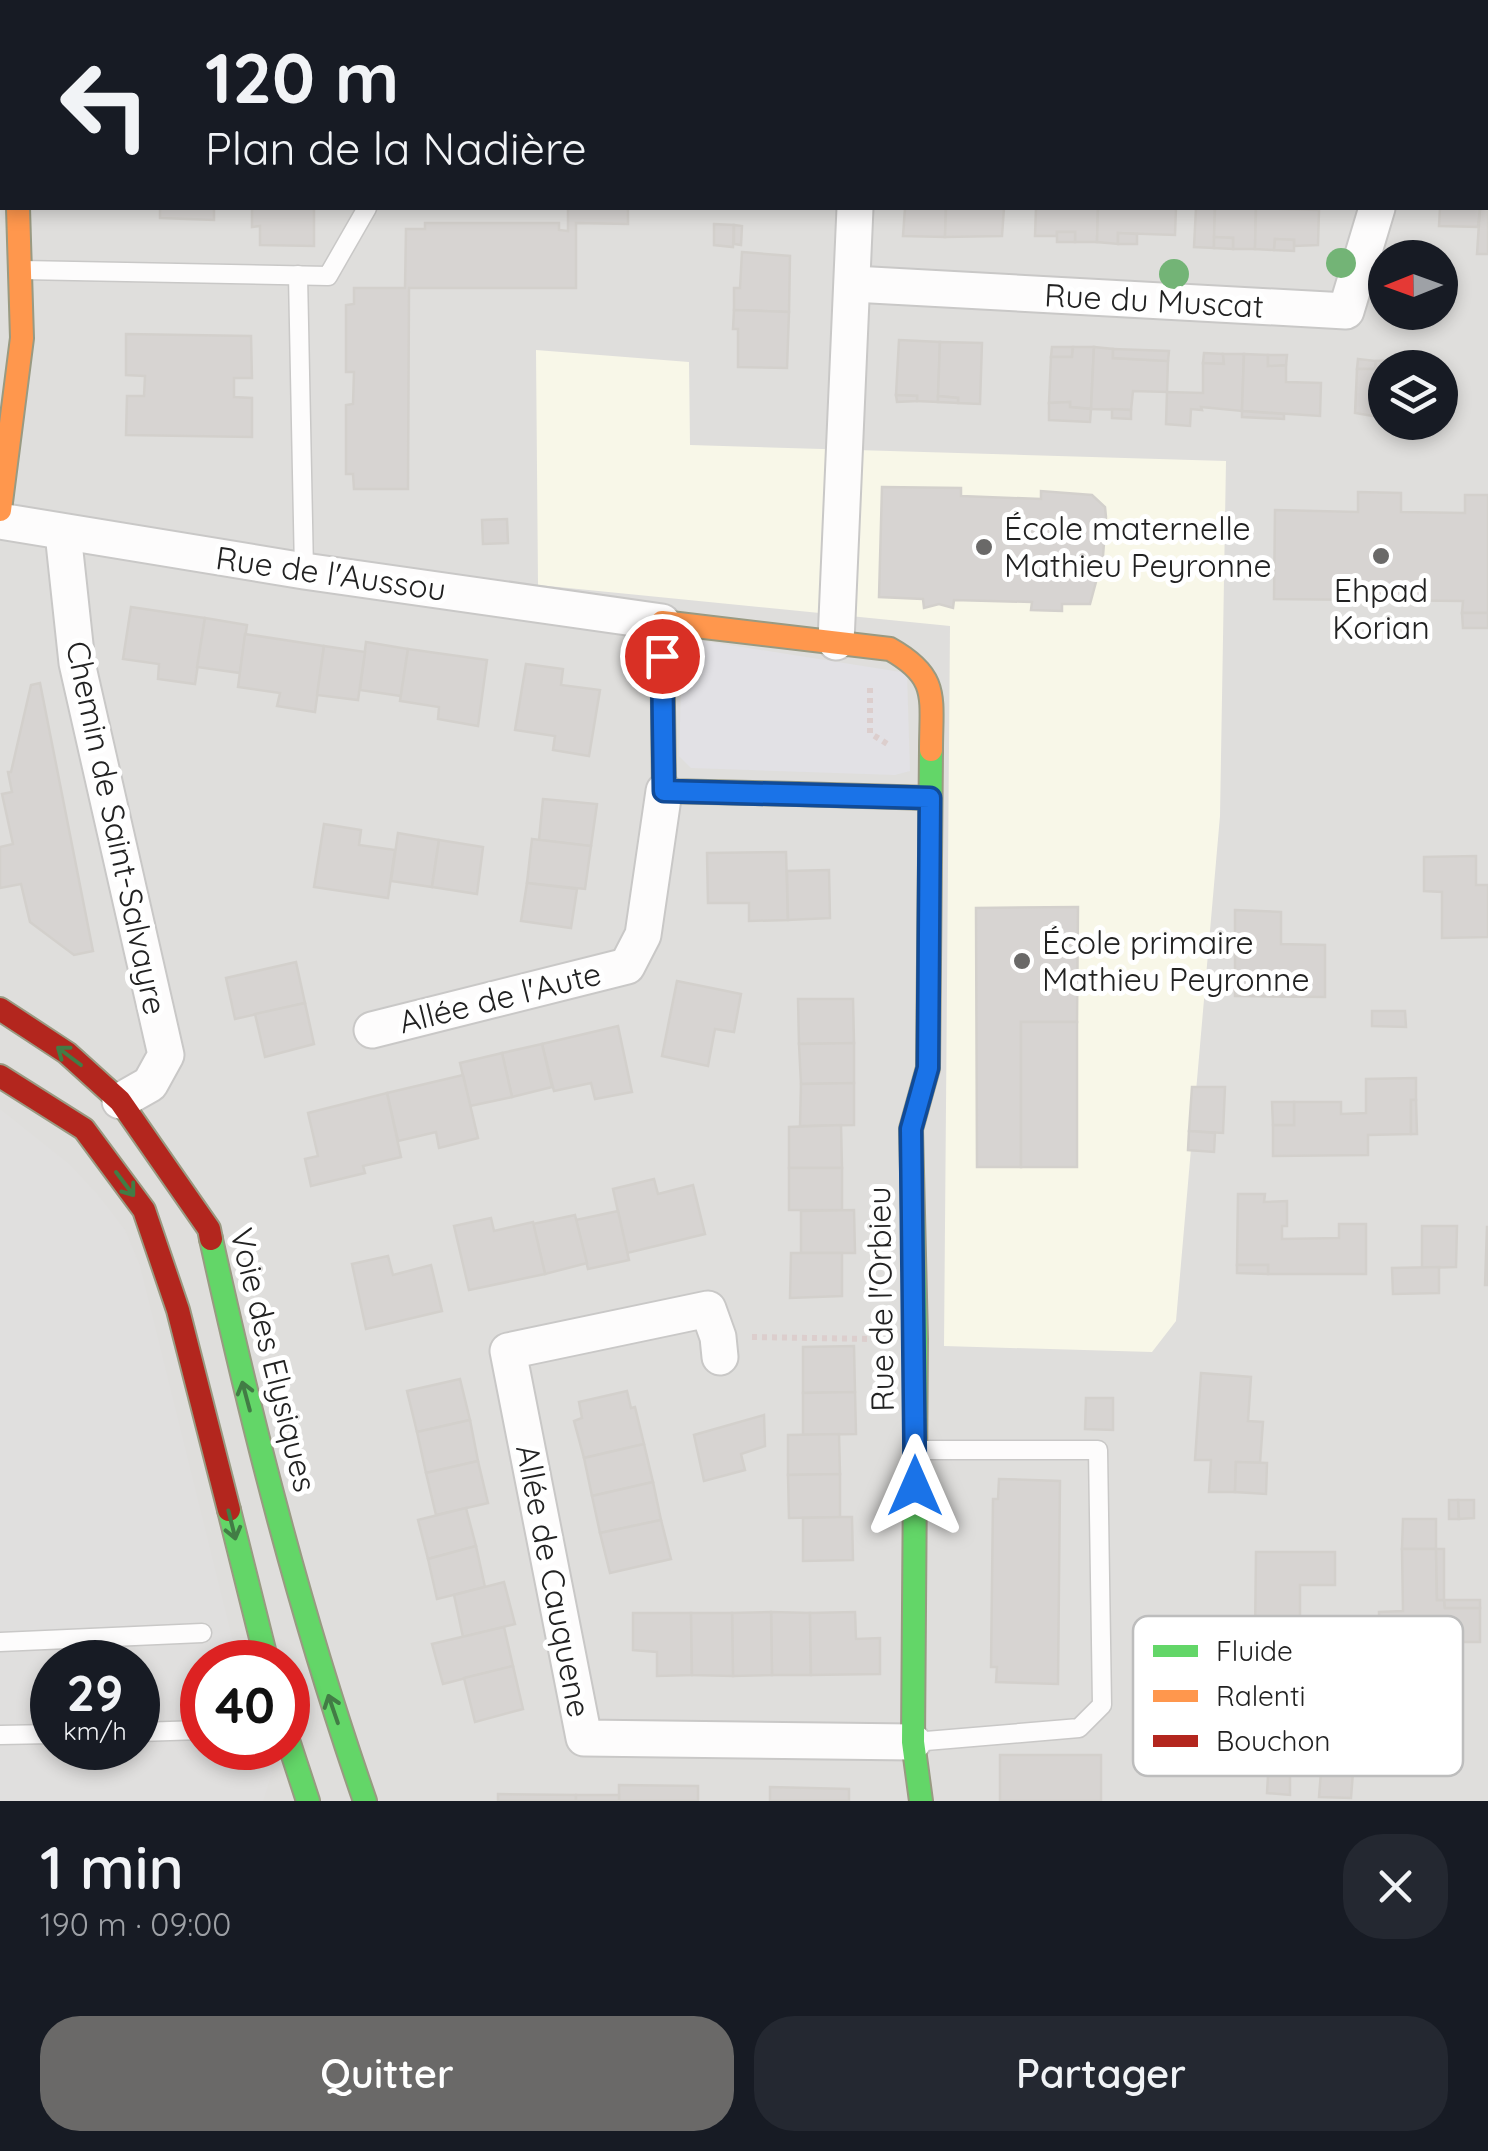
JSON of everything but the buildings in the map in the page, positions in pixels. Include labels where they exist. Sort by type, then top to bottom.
[{"type":"street","points":[[0,510],[22,338],[18,210]]},
{"type":"street","points":[[836,642],[855,210]]},
{"type":"street","name":"Rue du Muscat","points":[[853,284],[1346,311],[1376,210]]},
{"type":"street","name":"Rue de l'Aussou","points":[[0,521],[304,571],[662,622]]},
{"type":"street","name":"Chemin de Saint-Salvayre","points":[[62,533],[77,663],[166,1055],[150,1084],[120,1101]]},
{"type":"street","points":[[662,622],[664,791],[930,798]]},
{"type":"street","name":"Rue de l'Orbieu","points":[[662,622],[890,649],[915,662],[931,690],[928,1068],[911,1129],[916,1339],[914,1742],[921,1801]]},
{"type":"street","name":"Allée de l'Aute","points":[[372,1030],[627,966],[644,934],[664,791]]},
{"type":"street","name":"Voie des Elysiques","points":[[0,1009],[67,1053],[120,1101],[209,1229],[244,1389],[328,1695],[365,1801]]},
{"type":"street","points":[[0,1076],[84,1129],[144,1210],[178,1310],[261,1640]]},
{"type":"street","name":"Allée de Cauquene","points":[[719,1347],[708,1308],[508,1351],[584,1738],[914,1742]]},
{"type":"street","points":[[298,1770],[308,1801]]},
{"type":"lane","points":[[22,270],[328,276],[366,210]]},
{"type":"lane","points":[[298,275],[304,571]]},
{"type":"lane","points":[[914,1742],[1079,1728],[1102,1705],[1098,1450],[915,1450]]},
{"type":"lane","points":[[0,1642],[202,1634]]},
{"type":"lane","points":[[0,1735],[30,1734]]},
{"type":"path","points":[[719,1347],[916,1339]]},
{"type":"shaded area","points":[[0,210],[1488,210],[1488,1801],[0,1801]]},
{"type":"shaded area","points":[[536,350],[689,362],[690,445],[1226,461],[1220,816],[1176,1321],[1152,1352],[944,1346],[950,626],[538,585]]},
{"type":"shaded area","points":[[698,640],[907,673],[910,771],[895,775],[691,768],[679,756],[682,655]]},
{"type":"shaded area","points":[[0,1109],[69,1164],[98,1195],[125,1230],[140,1266],[233,1640],[180,1640],[180,1770],[271,1770],[263,1801],[0,1801]]},
{"type":"traffic: fast","points":[[921,1801],[913,1742],[916,1339],[911,1129],[928,1068],[931,750]]},
{"type":"traffic: fast","points":[[796,794],[930,798]]},
{"type":"traffic: fast","points":[[211,1239],[280,1522],[365,1801]]},
{"type":"traffic: fast","points":[[229,1510],[262,1640]]},
{"type":"traffic: fast","points":[[298,1770],[308,1801]]},
{"type":"traffic: slow","points":[[0,510],[22,338],[18,210]]},
{"type":"traffic: slow","points":[[796,794],[664,791],[662,622],[890,649],[918,669],[925,680],[931,703],[931,750]]},
{"type":"traffic: jam","points":[[0,1009],[67,1053],[120,1101],[209,1229],[211,1239]]},
{"type":"traffic: jam","points":[[0,1076],[84,1129],[144,1210],[178,1310],[229,1510]]},
{"type":"place","name":"École maternelle Mathieu Peyronne","points":[[984,547]]},
{"type":"place","name":"Ehpad Korian","points":[[1381,556]]},
{"type":"place","name":"École primaire Mathieu Peyronne","points":[[1022,961]]},
{"type":"route","points":[[662,656],[664,791],[930,798],[928,1068],[911,1129],[915,1486]]}]
